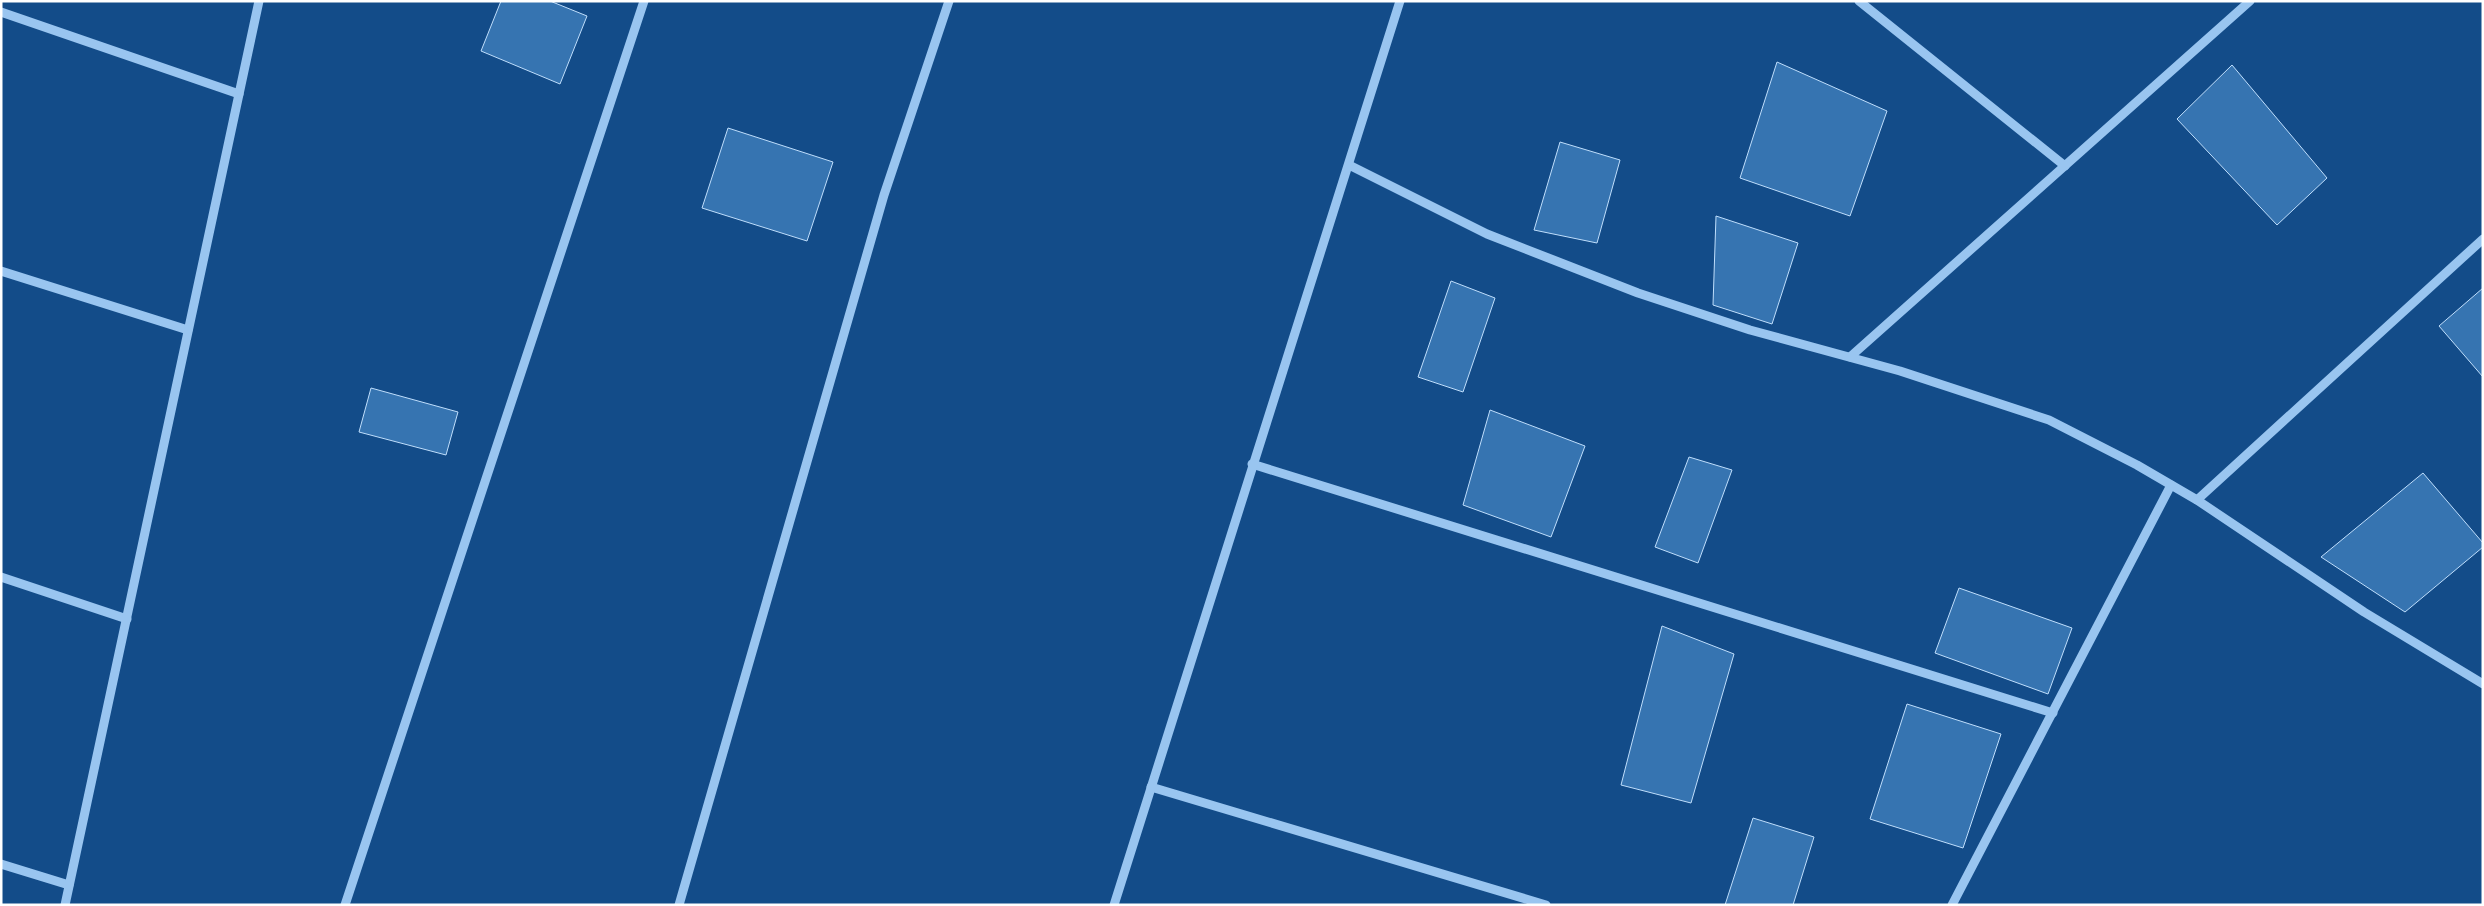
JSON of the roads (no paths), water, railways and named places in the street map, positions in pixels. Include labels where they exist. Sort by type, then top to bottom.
[{"type":"street","points":[[65,905],[259,1]]},
{"type":"street","points":[[345,905],[644,1]]},
{"type":"street","points":[[679,905],[884,195],[949,1]]},
{"type":"street","points":[[1114,905],[1400,1]]},
{"type":"street","points":[[1859,1],[2065,166]]},
{"type":"street","points":[[1850,357],[2250,1]]},
{"type":"street","points":[[1,12],[239,94]]},
{"type":"street","points":[[1349,165],[1487,234],[1638,293],[1750,330],[1900,371],[2049,420],[2198,500],[2364,612],[2483,684]]},
{"type":"street","points":[[2198,500],[2483,240]]},
{"type":"street","points":[[1,272],[188,330]]},
{"type":"street","points":[[1252,464],[2052,712]]},
{"type":"street","points":[[1952,905],[2171,485]]},
{"type":"street","points":[[1,577],[126,619]]},
{"type":"street","points":[[1151,787],[1546,905]]},
{"type":"street","points":[[1,864],[69,885]]}]
